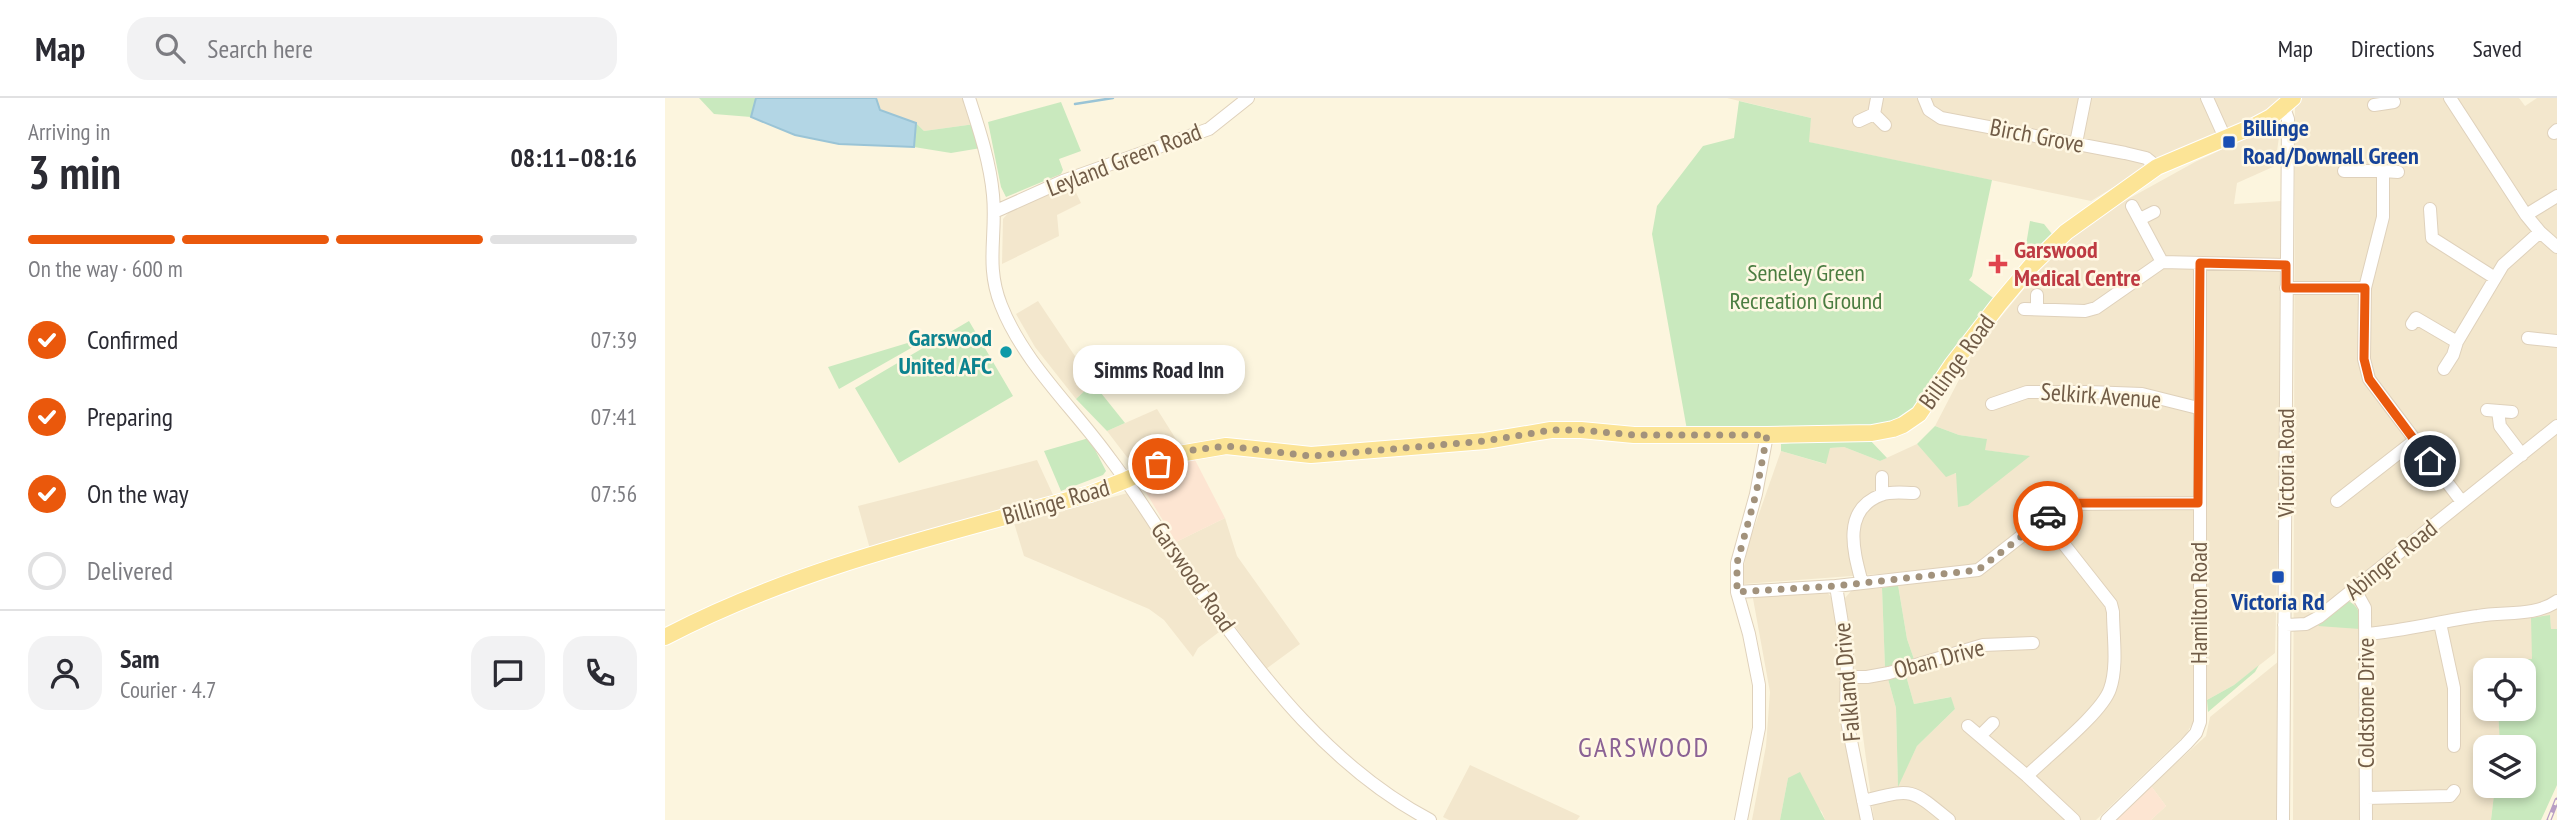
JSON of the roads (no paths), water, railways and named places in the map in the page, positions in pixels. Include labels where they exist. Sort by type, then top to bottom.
[{"type":"main road","name":"Billinge Road","points":[[665,636],[731,604],[793,579],[1079,497],[1126,481],[1179,454],[1226,446],[1311,456],[1485,441],[1552,430],[1647,435],[1767,435],[1872,433],[1892,429],[1912,420],[1929,402],[1952,365],[2031,266],[2077,223],[2157,167],[2271,117],[2288,103]]},
{"type":"street","name":"Garswood Road","points":[[969,98],[990,176],[994,212],[992,270],[1005,313],[1031,357],[1126,481],[1199,591],[1275,688],[1322,740],[1359,775],[1430,820]]},
{"type":"street","name":"Leyland Green Road","points":[[994,212],[1063,181],[1209,129],[1248,98]]},
{"type":"street","points":[[1874,114],[1877,98]]},
{"type":"street","name":"Birch Grove","points":[[1924,98],[1929,110],[1941,118],[2146,158],[2157,167]]},
{"type":"street","points":[[2076,143],[2085,98]]},
{"type":"street","points":[[2207,98],[2225,138]]},
{"type":"street","points":[[2450,98],[2526,215],[2557,247]]},
{"type":"street","name":"Victoria Road","points":[[2283,820],[2288,103]]},
{"type":"street","points":[[1859,121],[1874,114]]},
{"type":"street","points":[[1874,114],[1885,125]]},
{"type":"street","points":[[2344,171],[2397,172]]},
{"type":"street","points":[[2383,171],[2383,217],[2365,288],[2364,359],[2369,379],[2462,502]]},
{"type":"street","points":[[2526,215],[2557,196]]},
{"type":"street","points":[[2132,206],[2162,262]]},
{"type":"street","points":[[2140,219],[2154,212]]},
{"type":"street","points":[[2433,213],[2432,238],[2495,278]]},
{"type":"street","points":[[2444,369],[2495,278],[2514,254],[2540,232]]},
{"type":"street","points":[[2037,295],[2030,309],[2085,311],[2096,308],[2162,262],[2286,265]]},
{"type":"street","name":"Hamilton Road","points":[[2114,818],[2196,733],[2200,722],[2200,263]]},
{"type":"street","points":[[2286,288],[2365,288]]},
{"type":"street","points":[[2413,319],[2457,342]]},
{"type":"street","points":[[2535,343],[2557,341]]},
{"type":"street","name":"Selkirk Avenue","points":[[1999,386],[1998,402],[2027,392],[2142,394],[2198,408]]},
{"type":"street","points":[[2512,412],[2493,411],[2500,426],[2522,455]]},
{"type":"street","name":"Abinger Road","points":[[2284,625],[2314,621],[2557,426]]},
{"type":"street","points":[[1741,820],[1759,729],[1759,685],[1737,592],[1737,563],[1756,494],[1767,435]]},
{"type":"street","points":[[2340,493],[2414,441]]},
{"type":"street","points":[[1881,477],[1882,494]]},
{"type":"street","points":[[1862,583],[1851,536],[1863,509],[1882,494],[1914,493]]},
{"type":"street","points":[[1737,592],[1836,586],[1978,570],[2067,503],[2198,503]]},
{"type":"street","points":[[2027,776],[2100,705],[2110,691],[2113,676],[2111,604],[2044,519]]},
{"type":"street","name":"Falkland Drive","points":[[1836,586],[1847,654],[1846,716],[1867,820]]},
{"type":"street","name":"Coldstone Drive","points":[[2355,590],[2364,603],[2366,634],[2366,820]]},
{"type":"street","points":[[2366,634],[2498,612],[2530,611],[2547,608],[2557,601]]},
{"type":"street","points":[[2441,623],[2454,688],[2451,740]]},
{"type":"street","name":"Oban Drive","points":[[1846,677],[1889,673],[1983,645],[2033,643]]},
{"type":"street","points":[[1980,736],[1993,723]]},
{"type":"street","points":[[1968,726],[2074,820]]},
{"type":"street","points":[[1863,801],[1907,791],[1920,796],[1949,820]]},
{"type":"street","points":[[2366,798],[2453,796]]},
{"type":"water","points":[[756,98],[876,98],[880,110],[916,123],[914,147],[839,144],[795,135],[751,117]]},
{"type":"waterway","points":[[1075,104],[1113,98]]},
{"type":"railway","points":[[2549,820],[2557,800]]},
{"type":"place","name":"Billinge Road/Downall Green","points":[[2229,142]]},
{"type":"place","name":"Garswood Medical Centre","points":[[1998,264]]},
{"type":"place","name":"Garswood United AFC","points":[[1006,352]]},
{"type":"place","name":"Simms Road Inn","points":[[1158,464]]},
{"type":"place","name":"Victoria Rd","points":[[2278,577]]},
{"type":"district","name":"GARSWOOD","points":[[1644,747]]},
{"type":"park label","name":"Seneley Green Recreation Ground","points":[[1806,287]]}]
